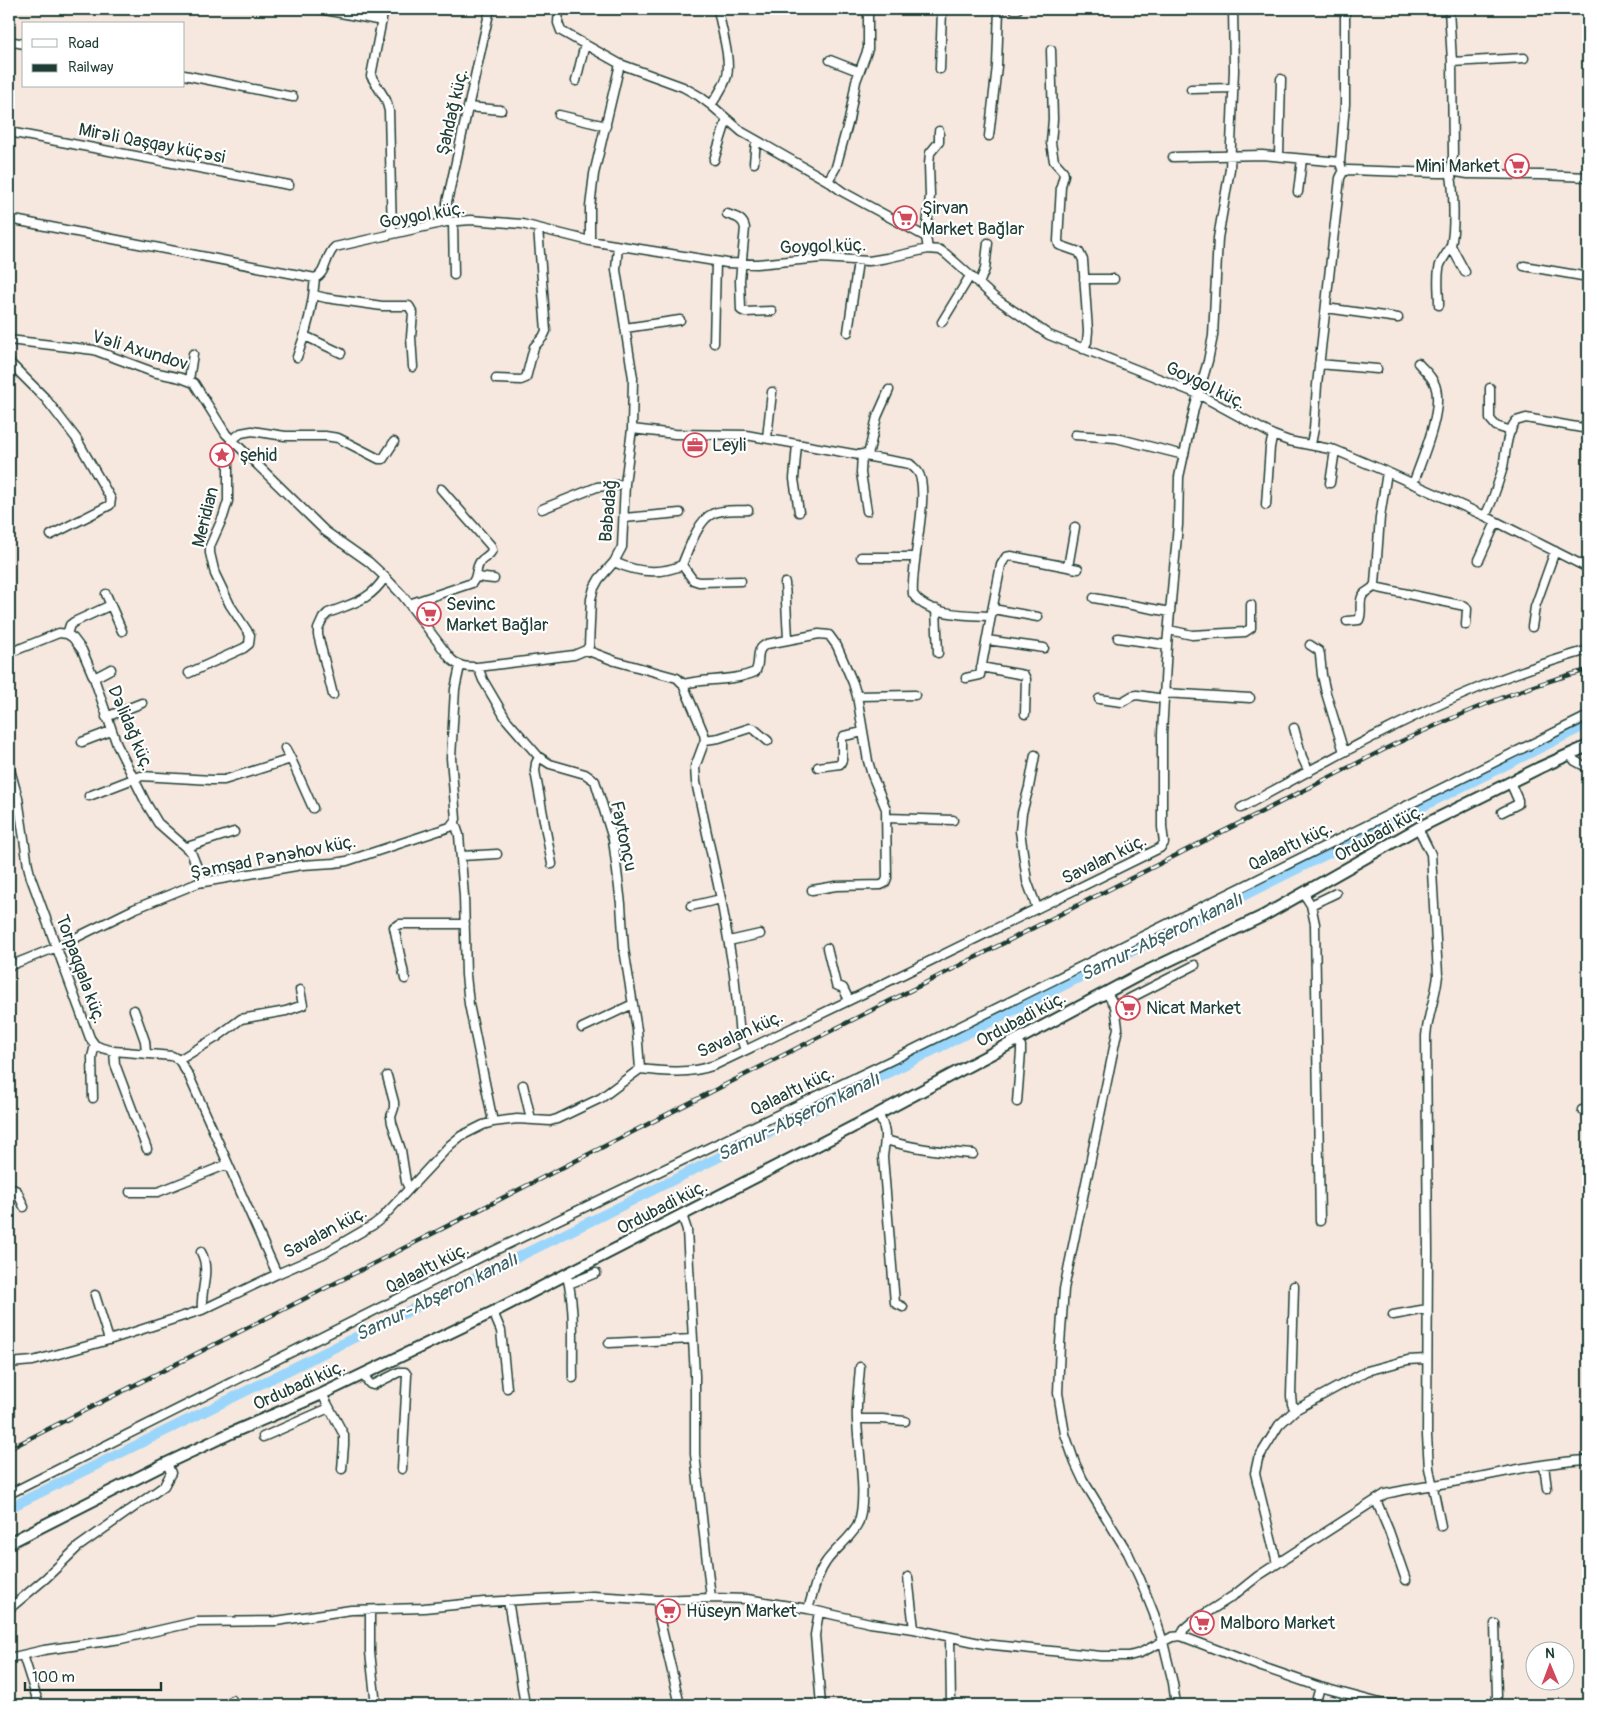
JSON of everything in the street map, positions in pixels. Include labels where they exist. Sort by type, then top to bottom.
[{"type":"street","points":[[320,9],[382,21]]},
{"type":"street","points":[[384,9],[371,76],[386,100],[389,111],[392,234]]},
{"type":"street","name":"Şahdağ küç.","points":[[454,276],[447,202],[490,9]]},
{"type":"street","points":[[559,9],[558,24],[561,31],[620,64],[683,87],[711,105],[756,142],[926,237]]},
{"type":"street","points":[[711,105],[724,86],[728,62],[718,9]]},
{"type":"street","points":[[828,181],[836,167],[843,144],[858,71],[868,49],[868,9]]},
{"type":"street","points":[[940,69],[942,9]]},
{"type":"street","points":[[989,136],[997,66],[999,9]]},
{"type":"street","points":[[1164,696],[1178,525],[1180,477],[1212,336],[1218,238],[1231,155],[1233,9]]},
{"type":"street","points":[[1311,444],[1339,184],[1343,172],[1340,162],[1345,104],[1345,9]]},
{"type":"street","points":[[1439,304],[1438,271],[1440,263],[1450,246],[1453,192],[1450,171],[1453,156],[1452,62],[1449,9]]},
{"type":"street","points":[[9,41],[22,44]]},
{"type":"street","points":[[576,81],[585,44]]},
{"type":"street","points":[[1051,50],[1053,120],[1051,143],[1054,161],[1063,171],[1064,175],[1061,186],[1058,241],[1060,245],[1082,255],[1088,331],[1087,342],[1083,349]]},
{"type":"street","points":[[1452,62],[1524,58]]},
{"type":"street","points":[[830,60],[858,71]]},
{"type":"street","points":[[590,241],[592,190],[620,64]]},
{"type":"street","points":[[185,75],[293,97]]},
{"type":"street","points":[[1279,156],[1281,79]]},
{"type":"street","points":[[1191,88],[1233,88]]},
{"type":"street","points":[[468,107],[501,110]]},
{"type":"street","points":[[559,115],[606,126]]},
{"type":"street","points":[[714,160],[726,119]]},
{"type":"street","points":[[928,249],[926,237],[930,196],[930,153],[938,142],[939,131]]},
{"type":"street","name":"Mirəli Qaşqay küçəsi","points":[[9,132],[289,185]]},
{"type":"street","points":[[754,163],[756,142]]},
{"type":"street","points":[[1173,157],[1279,156],[1340,162]]},
{"type":"street","points":[[1298,192],[1302,159]]},
{"type":"street","points":[[1343,172],[1355,170],[1445,173],[1450,171],[1468,174],[1588,177]]},
{"type":"street","points":[[727,214],[744,223],[740,280],[741,310],[745,312],[772,311]]},
{"type":"street","points":[[9,219],[314,278],[312,309],[297,357]]},
{"type":"street","name":"Goygol küç.","points":[[314,278],[321,274],[330,252],[335,247],[450,222],[497,221],[618,246],[716,262],[742,264],[822,258],[858,261],[887,258],[928,249],[940,250],[995,298],[1038,329],[1060,341],[1198,394],[1273,435],[1289,441],[1335,450],[1387,472],[1485,516],[1588,568]]},
{"type":"street","points":[[496,379],[521,380],[526,378],[534,347],[546,331],[538,228]]},
{"type":"street","points":[[979,284],[985,269],[988,243]]},
{"type":"street","name":"Babadağ","points":[[586,650],[590,640],[591,599],[594,588],[599,579],[614,562],[622,547],[625,484],[632,429],[633,378],[616,270],[618,246]]},
{"type":"street","points":[[1450,246],[1465,272]]},
{"type":"street","points":[[848,332],[858,261]]},
{"type":"street","points":[[714,343],[716,262]]},
{"type":"street","points":[[1524,266],[1588,277]]},
{"type":"street","points":[[942,322],[970,276]]},
{"type":"street","points":[[1084,280],[1114,279]]},
{"type":"street","points":[[314,295],[382,306],[409,306],[413,313],[411,349],[413,367]]},
{"type":"street","points":[[1326,308],[1398,318]]},
{"type":"street","points":[[625,328],[680,320]]},
{"type":"street","points":[[305,336],[341,353]]},
{"type":"street","name":"Vəli Axundov","points":[[9,340],[94,350],[153,372],[189,380],[197,386],[221,428],[232,440]]},
{"type":"street","points":[[189,380],[193,354]]},
{"type":"street","points":[[9,362],[45,398],[76,438],[111,499],[110,505],[51,535]]},
{"type":"street","points":[[1413,484],[1433,426],[1437,392],[1431,378],[1418,363]]},
{"type":"street","points":[[1319,364],[1377,369]]},
{"type":"street","points":[[1490,388],[1490,419],[1496,426],[1511,431]]},
{"type":"street","points":[[867,511],[861,473],[877,417],[890,390]]},
{"type":"street","points":[[767,438],[772,392]]},
{"type":"street","points":[[1485,516],[1497,486],[1511,431],[1516,421],[1526,418],[1588,429]]},
{"type":"street","points":[[632,429],[675,434],[737,434],[910,464],[920,474],[923,492],[915,556],[913,594],[921,602],[936,609],[957,614],[992,612],[1038,616]]},
{"type":"street","points":[[394,442],[383,459],[379,460],[338,438],[326,436],[284,436],[244,432],[232,440],[325,531],[369,562],[385,576],[450,658],[460,666],[478,667],[574,655],[586,650],[615,661],[671,675],[683,684],[704,734],[705,740],[695,767],[696,782],[729,940],[740,1036],[745,1050]]},
{"type":"street","points":[[1075,435],[1116,438],[1184,455]]},
{"type":"street","points":[[1266,505],[1270,447],[1273,435]]},
{"type":"street","name":"Meridian","points":[[189,673],[244,648],[249,644],[250,639],[248,630],[230,605],[215,574],[210,553],[210,546],[228,501],[228,450],[232,440]]},
{"type":"street","points":[[797,444],[794,479],[799,512]]},
{"type":"street","points":[[1330,483],[1335,450]]},
{"type":"street","points":[[1374,588],[1380,517],[1387,472]]},
{"type":"street","points":[[542,509],[597,487],[625,484]]},
{"type":"street","points":[[409,604],[472,583],[476,577],[479,564],[492,552],[492,548],[441,489]]},
{"type":"street","points":[[614,562],[627,568],[653,572],[670,570],[682,564],[693,538],[711,514],[748,510]]},
{"type":"street","points":[[624,518],[680,513]]},
{"type":"street","points":[[1479,560],[1496,522]]},
{"type":"street","points":[[1068,567],[1075,527]]},
{"type":"street","points":[[1532,628],[1535,607],[1555,551]]},
{"type":"street","points":[[861,557],[915,556]]},
{"type":"street","points":[[966,678],[980,676],[1001,565],[1006,557],[1011,556],[1078,569]]},
{"type":"street","points":[[682,564],[693,580],[699,582],[741,581]]},
{"type":"street","points":[[333,695],[318,629],[323,618],[328,614],[369,596],[379,587],[385,576]]},
{"type":"street","points":[[476,577],[494,579]]},
{"type":"street","points":[[785,583],[788,639]]},
{"type":"street","points":[[1347,622],[1360,620],[1362,616],[1362,597],[1374,588],[1465,606],[1467,609],[1466,625]]},
{"type":"street","points":[[106,594],[122,631]]},
{"type":"street","points":[[1094,598],[1170,612]]},
{"type":"street","points":[[9,653],[49,636],[67,634],[70,625],[74,622],[112,605]]},
{"type":"street","points":[[1169,630],[1192,635],[1245,632],[1251,628],[1251,605]]},
{"type":"street","points":[[936,609],[938,654]]},
{"type":"street","name":"Dəlidağ küç.","points":[[67,634],[73,638],[82,650],[94,678],[111,731],[146,803],[158,823],[187,847],[194,857],[203,882]]},
{"type":"street","points":[[683,684],[719,680],[755,672],[758,668],[758,653],[762,646],[788,639],[819,634],[829,635],[837,646],[857,696],[868,761],[884,803],[887,878],[885,883],[881,885],[836,886],[812,890]]},
{"type":"street","points":[[1118,638],[1167,645]]},
{"type":"street","points":[[987,640],[1044,648]]},
{"type":"street","points":[[1310,645],[1319,651],[1326,693],[1344,752]]},
{"type":"street","points":[[1241,808],[1344,752],[1463,694],[1537,666],[1588,650]]},
{"type":"street","points":[[460,666],[454,698],[451,758],[457,813],[455,823],[459,835],[461,856],[469,1004],[493,1122]]},
{"type":"street","name":"Faytonçu","points":[[478,667],[483,680],[506,719],[540,757],[550,764],[584,774],[595,781],[613,838],[622,904],[624,950],[639,1048],[640,1069]]},
{"type":"street","points":[[981,667],[1024,675],[1026,679],[1024,714]]},
{"type":"street","points":[[94,678],[111,668]]},
{"type":"street","points":[[857,696],[916,695]]},
{"type":"street","points":[[1099,699],[1122,702],[1137,695],[1250,698]]},
{"type":"street","name":"Savalan küç.","points":[[9,1363],[33,1361],[109,1340],[202,1310],[323,1254],[373,1225],[382,1218],[450,1145],[461,1136],[483,1125],[493,1122],[531,1119],[550,1121],[583,1108],[601,1098],[640,1069],[684,1072],[715,1065],[1150,854],[1164,843],[1162,827],[1162,777],[1164,696]]},
{"type":"street","points":[[106,716],[142,703]]},
{"type":"street","name":"Qalaaltı küç.","points":[[9,1494],[483,1256],[894,1059],[1588,716]]},
{"type":"street","points":[[705,740],[719,738],[750,728],[754,729],[768,741]]},
{"type":"street","points":[[1294,728],[1302,757],[1309,772]]},
{"type":"street","points":[[82,742],[111,731]]},
{"type":"street","points":[[818,767],[840,764],[842,760],[842,739],[844,736],[863,732]]},
{"type":"street","name":"Ordubadi küç.","points":[[9,1543],[167,1463],[322,1394],[493,1312],[568,1279],[682,1215],[878,1114],[1106,992],[1156,966],[1264,916],[1418,828],[1588,746]]},
{"type":"street","points":[[285,748],[313,808]]},
{"type":"street","points":[[1035,755],[1020,823],[1027,882],[1037,908]]},
{"type":"street","points":[[1570,755],[1575,761],[1588,768]]},
{"type":"street","points":[[540,757],[535,771],[552,864]]},
{"type":"street","points":[[89,796],[134,777],[151,776],[224,780],[290,759]]},
{"type":"street","name":"Torpaqqala küç.","points":[[9,766],[22,817],[28,866],[90,1038],[102,1048],[114,1051],[172,1056],[179,1060]]},
{"type":"street","points":[[1502,812],[1518,804],[1510,782]]},
{"type":"street","points":[[886,818],[953,820]]},
{"type":"street","name":"Şəmşad Pənəhov küç.","points":[[9,966],[57,947],[134,909],[203,882],[236,878],[302,864],[347,861],[442,831],[455,823]]},
{"type":"street","points":[[1418,828],[1431,854],[1438,975],[1437,986],[1428,1017],[1426,1036],[1428,1251],[1426,1359],[1429,1468],[1441,1526]]},
{"type":"street","points":[[187,847],[234,832]]},
{"type":"street","points":[[461,856],[497,854]]},
{"type":"street","points":[[1311,905],[1336,893]]},
{"type":"street","points":[[1304,894],[1311,905],[1315,924],[1320,1221]]},
{"type":"street","points":[[691,906],[721,899]]},
{"type":"street","points":[[405,979],[394,927],[400,924],[465,924]]},
{"type":"street","points":[[729,940],[760,934]]},
{"type":"street","points":[[827,948],[836,985],[843,988],[850,1000]]},
{"type":"street","points":[[1115,1006],[1195,965]]},
{"type":"street","points":[[277,1274],[189,1076],[179,1060],[217,1037],[241,1019],[286,1012],[300,1007],[303,1005],[303,1002],[300,990]]},
{"type":"street","points":[[1106,992],[1115,1006],[1118,1028],[1064,1289],[1058,1393],[1065,1434],[1075,1464],[1128,1553],[1140,1579],[1163,1642],[1173,1683],[1176,1705]]},
{"type":"street","points":[[582,1028],[633,1004]]},
{"type":"street","points":[[134,1010],[145,1041],[146,1053]]},
{"type":"street","points":[[1017,1102],[1021,1052],[1018,1039]]},
{"type":"street","points":[[93,1098],[92,1056],[95,1044]]},
{"type":"street","points":[[114,1051],[115,1064],[147,1149]]},
{"type":"street","points":[[387,1076],[394,1102],[391,1116],[392,1123],[401,1150],[406,1182],[409,1188]]},
{"type":"street","points":[[523,1085],[531,1119]]},
{"type":"street","points":[[878,1114],[886,1130],[883,1157],[894,1303],[903,1307]]},
{"type":"street","points":[[886,1140],[919,1149],[972,1154]]},
{"type":"street","points":[[130,1192],[158,1192],[228,1164]]},
{"type":"street","points":[[9,1190],[11,1188],[17,1191],[24,1207]]},
{"type":"street","points":[[682,1215],[687,1230],[693,1338],[695,1454],[711,1598]]},
{"type":"street","points":[[201,1252],[206,1260],[201,1298],[202,1310]]},
{"type":"street","points":[[573,1378],[568,1279],[596,1273]]},
{"type":"street","points":[[1294,1286],[1291,1396],[1294,1410]]},
{"type":"street","points":[[94,1295],[109,1340]]},
{"type":"street","points":[[1393,1315],[1427,1309]]},
{"type":"street","points":[[493,1312],[501,1331],[508,1388]]},
{"type":"street","points":[[610,1343],[693,1338]]},
{"type":"street","points":[[1277,1563],[1255,1473],[1258,1459],[1279,1425],[1294,1410],[1367,1372],[1408,1360],[1426,1359]]},
{"type":"street","points":[[808,1609],[824,1564],[852,1534],[858,1525],[861,1511],[862,1479],[857,1419],[860,1366]]},
{"type":"street","points":[[363,1375],[373,1385],[399,1372],[405,1372],[407,1375],[402,1469]]},
{"type":"street","points":[[322,1394],[344,1435],[342,1468]]},
{"type":"street","points":[[263,1436],[329,1408]]},
{"type":"street","points":[[857,1419],[906,1421]]},
{"type":"street","points":[[1181,1636],[1184,1629],[1192,1622],[1223,1603],[1258,1576],[1385,1494],[1544,1465],[1588,1460]]},
{"type":"street","points":[[9,1609],[46,1578],[78,1547],[164,1486],[171,1473],[167,1463]]},
{"type":"street","points":[[1544,1465],[1547,1489]]},
{"type":"street","points":[[1376,1500],[1406,1580]]},
{"type":"street","points":[[908,1577],[914,1629]]},
{"type":"street","points":[[9,1658],[122,1639],[195,1622],[276,1621],[334,1612],[424,1608],[508,1600],[593,1596],[658,1600],[747,1599],[1014,1648],[1118,1657],[1140,1653],[1172,1638],[1181,1636],[1320,1687],[1354,1697],[1404,1705]]},
{"type":"street","points":[[508,1600],[524,1705]]},
{"type":"street","points":[[658,1600],[659,1617],[680,1705]]},
{"type":"street","points":[[370,1610],[370,1652],[376,1705]]},
{"type":"street","points":[[819,1612],[815,1635],[821,1705]]},
{"type":"street","points":[[1495,1624],[1497,1696],[1495,1705]]},
{"type":"street","points":[[950,1637],[951,1705]]},
{"type":"street","points":[[23,1655],[38,1705]]},
{"type":"street","points":[[1315,1705],[1320,1687]]},
{"type":"waterway","name":"Samur-Abşeron kanalı","points":[[9,1508],[599,1217],[1588,724]]},
{"type":"railway","points":[[9,1449],[1393,745],[1464,713],[1513,694],[1588,670]]},
{"type":"place","name":"Mini Market","points":[[1517,166]]},
{"type":"place","name":"Şirvan Market Bağlar","points":[[905,218]]},
{"type":"place","name":"Leyli","points":[[695,445]]},
{"type":"place","name":"şehid","points":[[222,455]]},
{"type":"place","name":"Sevinc Market Bağlar","points":[[429,614]]},
{"type":"place","name":"Nicat Market","points":[[1128,1008]]},
{"type":"place","name":"Hüseyn Market","points":[[668,1611]]},
{"type":"place","name":"Malboro Market","points":[[1202,1623]]}]
